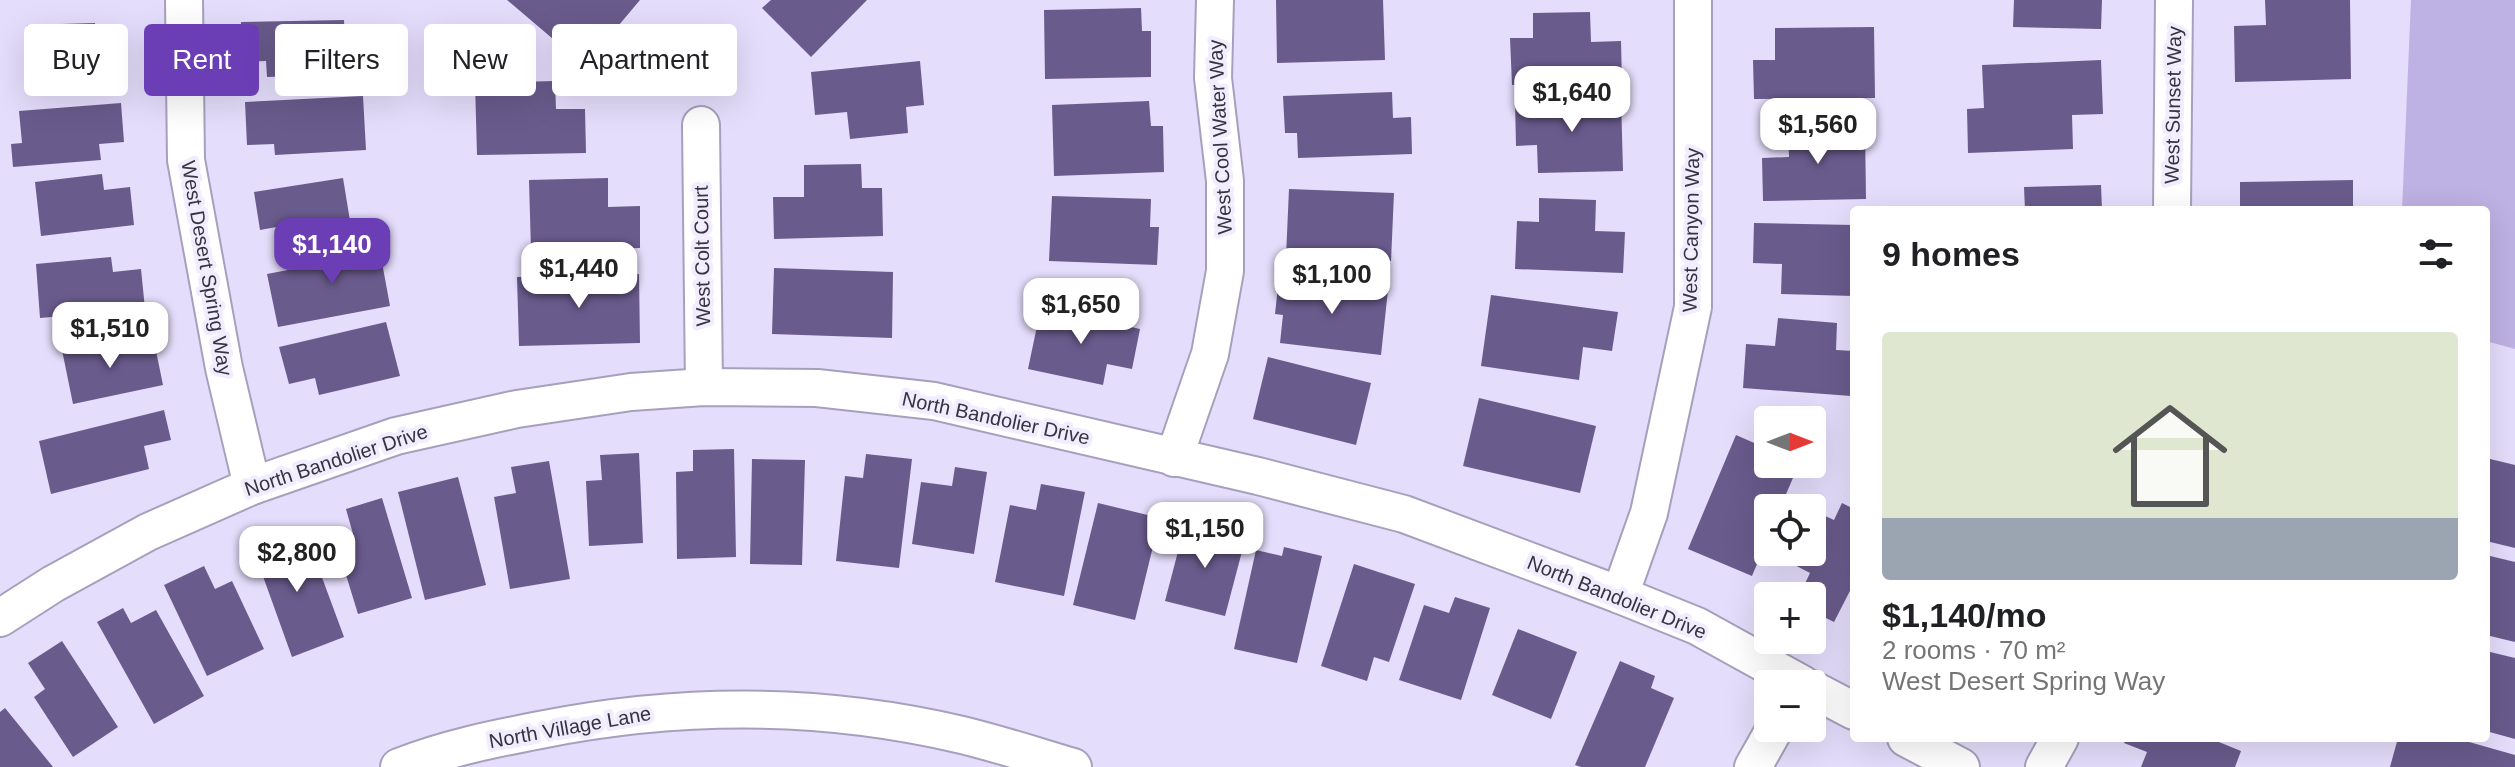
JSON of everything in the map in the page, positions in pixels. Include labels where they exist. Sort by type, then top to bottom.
[{"type":"street","name":"West Desert Spring Way","points":[[184,0],[186,160],[224,368],[252,486]]},
{"type":"street","name":"West Cool Water Way","points":[[1174,458],[1210,354],[1225,271],[1225,181],[1213,78],[1215,0]]},
{"type":"street","name":"West Canyon Way","points":[[1620,595],[1649,513],[1693,307],[1693,0]]},
{"type":"street","name":"West Sunset Way","points":[[2172,206],[2174,0]]},
{"type":"street","name":"West Colt Court","points":[[701,125],[704,387]]},
{"type":"street","name":"North Bandolier Drive","points":[[0,618],[53,584],[148,532],[252,486],[396,436],[517,409],[631,392],[704,387],[817,388],[934,401],[1258,476],[1404,514],[1697,626],[1776,670]]},
{"type":"street","name":"North Bandolier Drive","points":[[1826,697],[1850,709]]},
{"type":"street","name":"North Village Lane","points":[[399,767],[484,741],[598,718],[687,709],[765,708],[859,716],[962,735],[1073,767]]},
{"type":"street","points":[[1753,767],[1767,742]]},
{"type":"street","points":[[1914,742],[1961,767]]},
{"type":"street","points":[[2044,767],[2058,742]]},
{"type":"shaded area","points":[[2411,0],[2515,0],[2515,349],[2490,342],[2490,206],[2402,206]]},
{"type":"building","points":[[507,0],[640,0],[620,24],[552,24],[552,38]]},
{"type":"building","points":[[771,0],[867,0],[811,57],[762,8]]},
{"type":"building","points":[[1276,0],[1383,0],[1385,60],[1277,63]]},
{"type":"building","points":[[2014,0],[2102,0],[2101,29],[2013,27]]},
{"type":"building","points":[[2265,0],[2350,0],[2351,79],[2235,82],[2234,26],[2266,25]]},
{"type":"building","points":[[1141,8],[1142,31],[1151,31],[1151,77],[1045,79],[1044,10]]},
{"type":"building","points":[[1590,12],[1591,42],[1621,41],[1622,82],[1512,85],[1510,38],[1533,38],[1533,13]]},
{"type":"building","points":[[344,20],[344,24],[275,24],[275,77],[267,77],[266,61],[259,61],[259,24],[241,22]]},
{"type":"building","points":[[1874,27],[1875,98],[1754,99],[1753,60],[1775,60],[1775,28]]},
{"type":"building","points":[[2101,60],[2103,114],[2072,115],[2073,149],[1968,153],[1967,109],[1984,108],[1982,65]]},
{"type":"building","points":[[920,61],[924,105],[906,107],[908,133],[850,139],[847,112],[815,115],[811,72]]},
{"type":"building","points":[[536,81],[552,81],[556,109],[585,109],[586,153],[477,155],[475,96],[536,96]]},
{"type":"building","points":[[1392,92],[1393,118],[1411,117],[1412,154],[1298,158],[1297,133],[1285,133],[1283,96]]},
{"type":"building","points":[[363,96],[366,150],[275,155],[274,144],[247,145],[245,102]]},
{"type":"building","points":[[1621,98],[1623,171],[1538,173],[1537,145],[1516,146],[1515,100]]},
{"type":"building","points":[[1149,101],[1151,126],[1163,126],[1164,172],[1054,176],[1052,105]]},
{"type":"building","points":[[121,103],[124,142],[99,144],[101,160],[13,167],[11,144],[22,143],[19,111]]},
{"type":"building","points":[[1865,127],[1866,199],[1763,201],[1762,158],[1789,157],[1788,129]]},
{"type":"building","points":[[861,164],[862,188],[882,188],[883,236],[774,239],[773,197],[804,197],[804,165]]},
{"type":"building","points":[[102,174],[104,190],[130,187],[134,225],[41,236],[35,182]]},
{"type":"building","points":[[343,178],[352,233],[285,244],[282,226],[260,230],[254,192]]},
{"type":"building","points":[[608,178],[608,207],[640,206],[640,248],[531,251],[529,180]]},
{"type":"building","points":[[2353,180],[2353,206],[2240,206],[2240,182]]},
{"type":"building","points":[[2101,185],[2102,206],[2025,206],[2024,187]]},
{"type":"building","points":[[1289,189],[1394,193],[1391,261],[1286,257]]},
{"type":"building","points":[[1052,196],[1151,199],[1150,227],[1159,227],[1157,265],[1049,261]]},
{"type":"building","points":[[1539,198],[1596,200],[1595,231],[1625,232],[1623,273],[1515,269],[1517,221],[1539,222]]},
{"type":"building","points":[[1754,223],[1850,225],[1850,296],[1781,294],[1782,264],[1753,263]]},
{"type":"building","points":[[377,235],[390,306],[278,327],[267,274],[346,259],[343,241]]},
{"type":"building","points":[[111,257],[113,272],[141,269],[145,309],[40,318],[36,264]]},
{"type":"building","points":[[774,268],[893,272],[892,338],[772,334]]},
{"type":"building","points":[[639,274],[640,343],[519,346],[517,277]]},
{"type":"building","points":[[1279,277],[1388,290],[1381,355],[1280,343],[1283,315],[1275,314]]},
{"type":"building","points":[[1491,295],[1618,312],[1612,351],[1583,347],[1579,380],[1481,366]]},
{"type":"building","points":[[1041,307],[1140,329],[1132,369],[1107,364],[1103,385],[1028,369]]},
{"type":"building","points":[[1778,318],[1837,323],[1836,350],[1850,351],[1850,396],[1743,388],[1746,344],[1775,346]]},
{"type":"building","points":[[386,322],[400,376],[319,395],[315,378],[289,384],[279,347]]},
{"type":"building","points":[[127,336],[130,351],[155,346],[163,385],[73,404],[62,350]]},
{"type":"building","points":[[1268,357],[1371,383],[1356,445],[1253,419]]},
{"type":"building","points":[[1479,398],[1596,426],[1580,493],[1463,466]]},
{"type":"building","points":[[164,410],[171,440],[144,446],[149,469],[51,494],[39,441]]},
{"type":"building","points":[[1736,435],[1754,443],[1754,478],[1793,478],[1786,494],[1754,494],[1756,566],[1752,576],[1688,549]]},
{"type":"building","points":[[734,449],[736,557],[677,559],[676,472],[693,471],[693,450]]},
{"type":"building","points":[[639,453],[643,543],[589,546],[586,481],[602,480],[600,455]]},
{"type":"building","points":[[866,454],[912,459],[899,568],[836,561],[845,476],[863,478]]},
{"type":"building","points":[[752,459],[805,460],[802,565],[750,564]]},
{"type":"building","points":[[2490,459],[2515,465],[2515,548],[2490,542]]},
{"type":"building","points":[[549,461],[570,579],[510,589],[494,497],[516,493],[511,467]]},
{"type":"building","points":[[955,467],[987,472],[974,554],[912,544],[921,482],[952,486]]},
{"type":"building","points":[[458,477],[486,585],[425,600],[398,492]]},
{"type":"building","points":[[1041,484],[1085,492],[1064,596],[995,582],[1010,505],[1036,510]]},
{"type":"building","points":[[382,498],[412,598],[358,614],[335,539],[353,534],[346,509]]},
{"type":"building","points":[[1098,503],[1160,518],[1135,620],[1073,605]]},
{"type":"building","points":[[1842,503],[1850,507],[1850,591],[1834,622],[1826,618],[1826,582],[1806,582],[1810,573],[1797,566],[1826,566],[1826,516],[1834,520]]},
{"type":"building","points":[[1185,525],[1245,540],[1225,616],[1165,601]]},
{"type":"building","points":[[284,531],[292,552],[310,545],[344,637],[292,657],[251,543]]},
{"type":"building","points":[[1284,547],[1322,556],[1297,663],[1234,649],[1256,550],[1282,556]]},
{"type":"building","points":[[2490,556],[2515,562],[2515,642],[2490,636]]},
{"type":"building","points":[[1354,564],[1415,584],[1389,662],[1374,657],[1367,681],[1321,666]]},
{"type":"building","points":[[204,566],[215,589],[232,581],[264,649],[207,676],[164,585]]},
{"type":"building","points":[[1455,597],[1490,608],[1461,700],[1399,680],[1424,605],[1449,613]]},
{"type":"building","points":[[123,608],[131,623],[156,610],[204,696],[154,724],[97,622]]},
{"type":"building","points":[[1518,629],[1577,652],[1551,719],[1492,695]]},
{"type":"building","points":[[62,641],[118,727],[73,757],[34,697],[45,689],[28,663]]},
{"type":"building","points":[[2490,652],[2515,658],[2515,739],[2490,732]]},
{"type":"building","points":[[1620,661],[1655,676],[1651,688],[1674,698],[1645,767],[1575,765]]},
{"type":"building","points":[[5,708],[53,767],[0,767],[0,712]]},
{"type":"building","points":[[2219,742],[2241,751],[2235,767],[2141,767],[2147,752],[2124,743]]},
{"type":"building","points":[[2397,742],[2469,742],[2515,755],[2515,767],[2390,767]]}]
